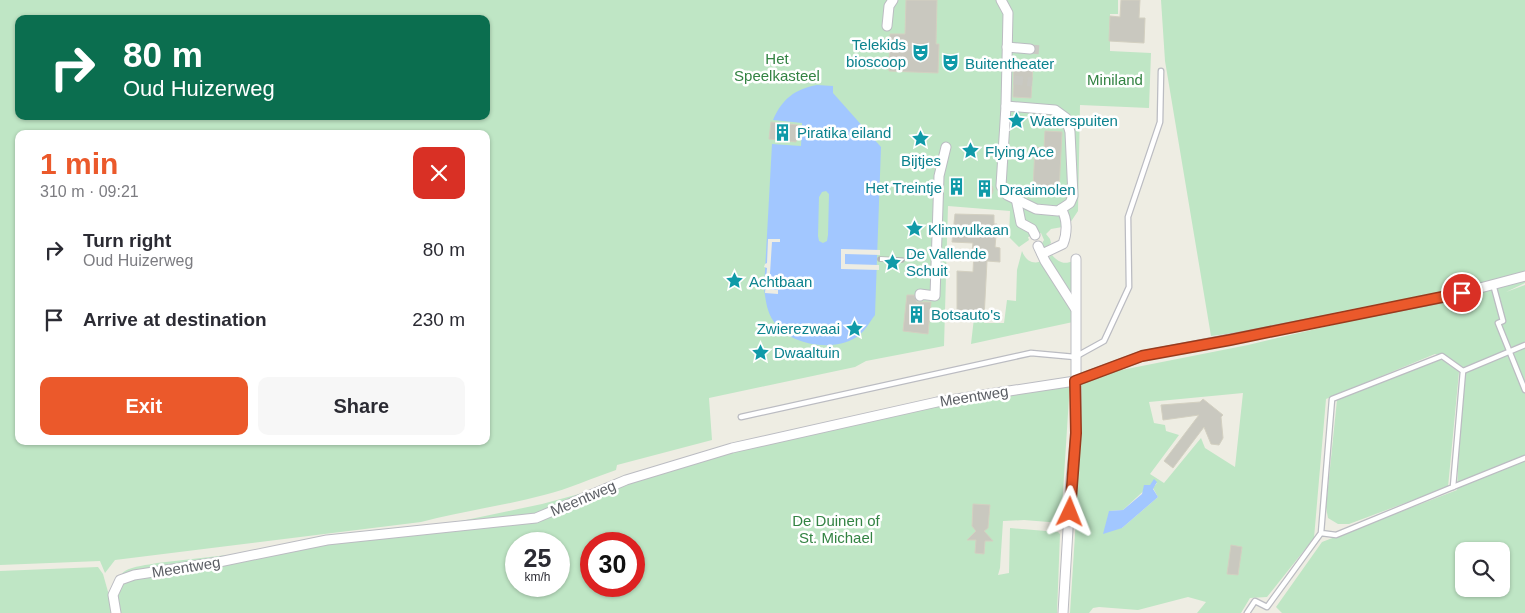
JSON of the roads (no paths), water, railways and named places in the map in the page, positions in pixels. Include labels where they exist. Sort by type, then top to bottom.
[{"type":"street","points":[[887,26],[889,6],[893,0]]},
{"type":"street","points":[[1001,0],[1008,13],[1002,186],[1007,195],[1036,208],[1058,212],[1070,203],[1073,196],[1070,132],[1066,118],[1055,110],[1006,106]]},
{"type":"street","points":[[1008,47],[1030,49]]},
{"type":"street","points":[[920,296],[920,294],[935,296],[939,176],[946,147]]},
{"type":"street","points":[[1016,198],[1021,223],[1032,228],[1034,235]]},
{"type":"street","points":[[1061,210],[1066,219],[1063,244],[1040,250],[1075,309]]},
{"type":"street","points":[[1063,613],[1071,479],[1076,433],[1076,259]]},
{"type":"street","name":"Meentweg","points":[[116,613],[113,595],[120,580],[134,575],[219,562],[327,540],[536,518],[626,480],[732,448],[937,402],[1075,381],[1142,356],[1446,297],[1525,276]]},
{"type":"lane","points":[[741,417],[1032,354],[1075,357],[1104,341],[1129,287],[1128,217],[1160,122],[1161,70]]},
{"type":"lane","points":[[1493,284],[1503,321],[1498,323],[1525,390]]},
{"type":"lane","points":[[1463,371],[1525,344]]},
{"type":"lane","points":[[1247,613],[1255,602],[1267,607],[1321,533],[1332,399],[1442,356],[1463,371]]},
{"type":"lane","points":[[1453,487],[1463,371]]},
{"type":"lane","points":[[1321,533],[1336,535],[1525,458]]},
{"type":"water","points":[[817,85],[833,86],[833,93],[881,147],[875,315],[858,336],[834,345],[811,344],[800,341],[781,330],[774,322],[767,307],[764,289],[772,144],[801,146],[802,123],[773,120],[781,106],[790,96]],"holes":[[[826,191],[829,194],[828,235],[827,241],[823,243],[819,241],[818,236],[819,197],[822,192]]]},
{"type":"water","points":[[1154,479],[1157,482],[1153,489],[1158,497],[1122,528],[1103,534],[1109,511],[1123,510],[1142,494],[1144,485],[1150,485]]},
{"type":"tunnel","points":[[1030,49],[1042,50]]},
{"type":"tunnel","points":[[1014,80],[1032,82]]},
{"type":"railway","points":[[880,259],[902,260]]},
{"type":"place","name":"Telekids bioscoop","points":[[920,53]]},
{"type":"place","name":"Buitentheater","points":[[951,63]]},
{"type":"place","name":"Waterspuiten","points":[[1016,120]]},
{"type":"place","name":"Piratika eiland","points":[[783,132]]},
{"type":"place","name":"Bijtjes","points":[[921,139]]},
{"type":"place","name":"Flying Ace","points":[[971,151]]},
{"type":"place","name":"Het Treintje","points":[[956,187]]},
{"type":"place","name":"Draaimolen","points":[[985,189]]},
{"type":"place","name":"Klimvulkaan","points":[[914,229]]},
{"type":"place","name":"De Vallende Schuit","points":[[892,262]]},
{"type":"place","name":"Achtbaan","points":[[735,281]]},
{"type":"place","name":"Botsauto's","points":[[917,314]]},
{"type":"place","name":"Zwierezwaai","points":[[854,328]]},
{"type":"place","name":"Dwaaltuin","points":[[760,352]]},
{"type":"park label","name":"Het Speelkasteel","points":[[777,66]]},
{"type":"park label","name":"Miniland","points":[[1115,79]]},
{"type":"park label","name":"De Duinen of St. Michael","points":[[836,528]]}]
